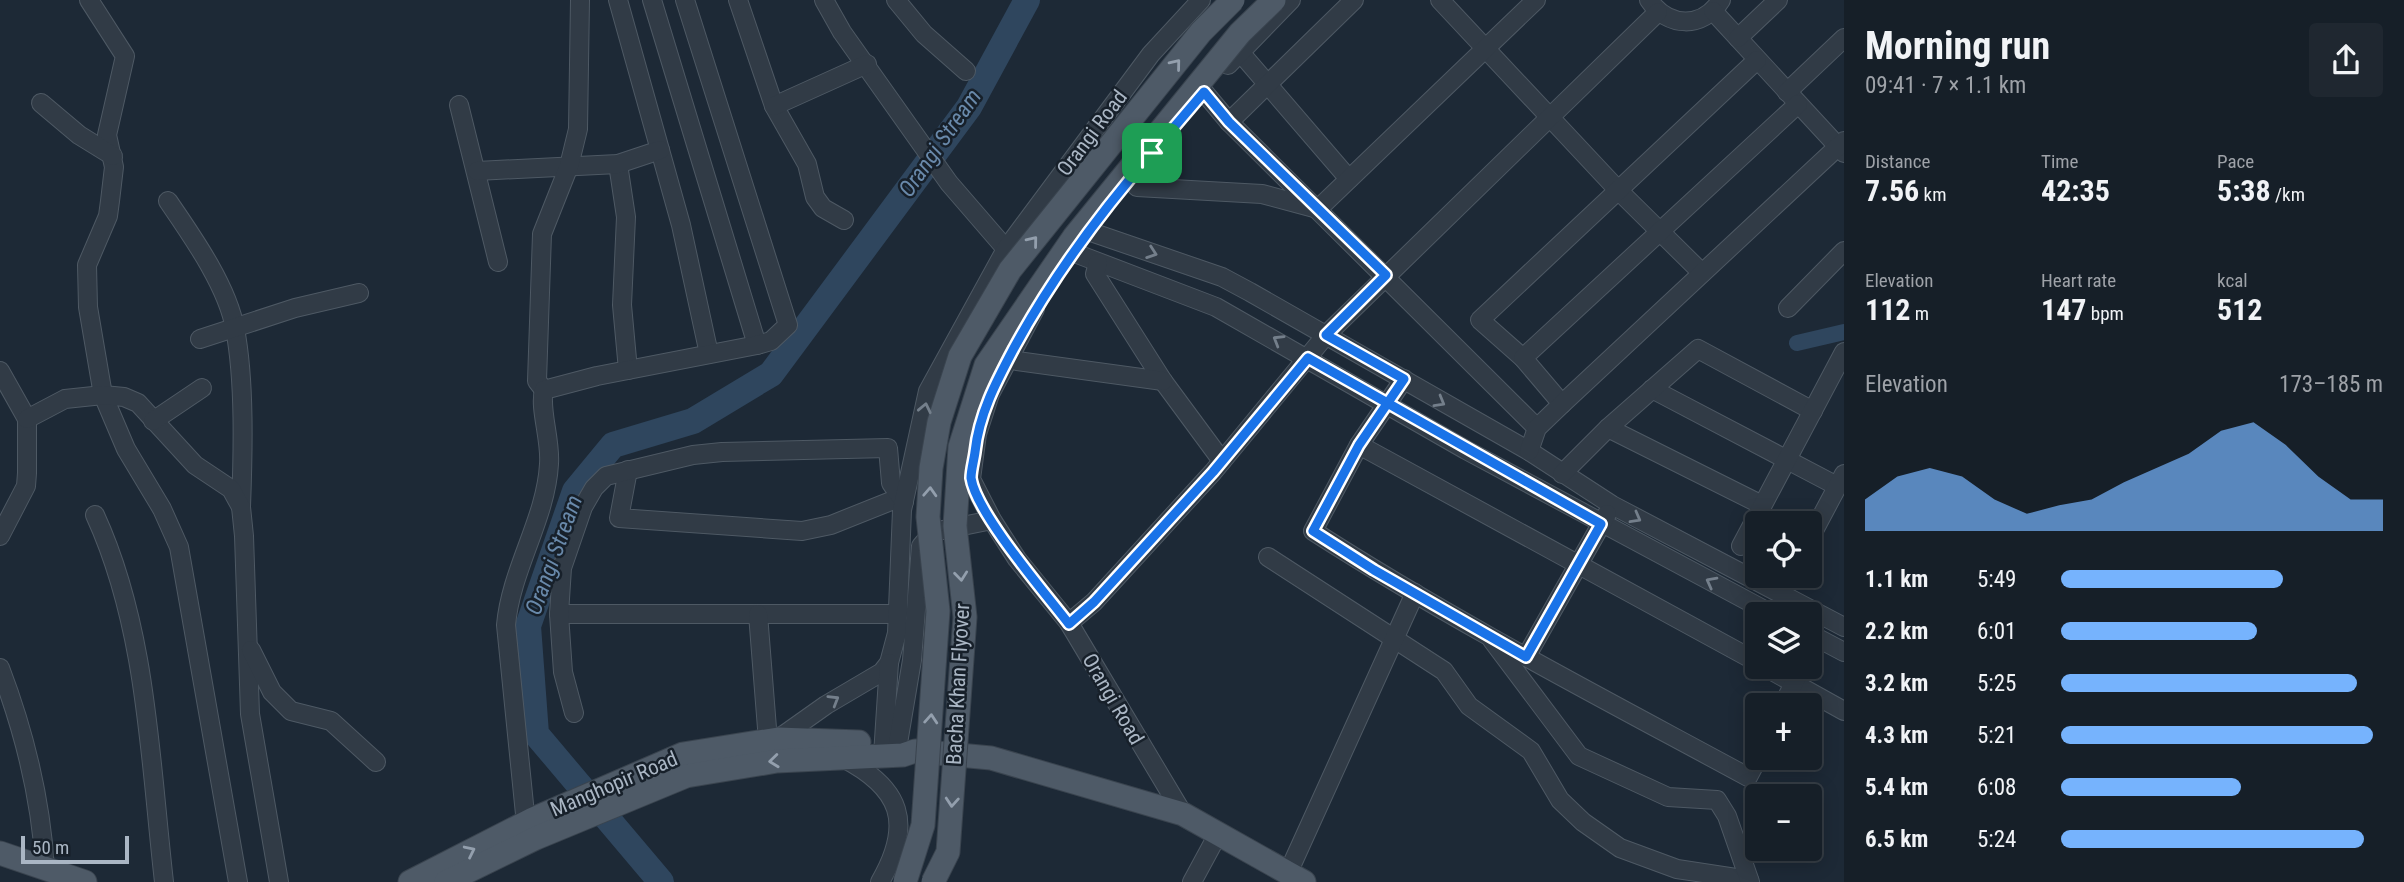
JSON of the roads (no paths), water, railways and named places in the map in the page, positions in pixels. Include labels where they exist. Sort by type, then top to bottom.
[{"type":"main road","name":"Bacha Khan Flyover","points":[[905,882],[923,825],[938,611],[928,517],[931,468],[939,422],[961,356],[1010,270],[1201,32],[1233,0]]},
{"type":"main road","name":"Bacha Khan Flyover","points":[[933,882],[948,852],[965,617],[956,526],[960,447],[986,365],[1091,216],[1240,33],[1274,0]]},
{"type":"main road","name":"Manghopir Road","points":[[410,882],[532,827],[684,765],[773,740],[991,758],[1183,814],[1296,877]]},
{"type":"main road","name":"Manghopir Road","points":[[684,765],[731,766],[895,749]]},
{"type":"main road","name":"Manghopir Road","points":[[446,882],[532,827]]},
{"type":"main road","points":[[0,853],[86,882]]},
{"type":"street","points":[[89,0],[125,56],[107,135],[113,156],[108,216],[87,265],[88,307],[103,395],[126,449],[162,509],[179,547],[238,882]]},
{"type":"street","points":[[544,390],[537,381],[542,234],[569,166],[578,129],[580,0]]},
{"type":"street","points":[[618,0],[681,225],[709,354]]},
{"type":"street","points":[[652,0],[757,345]]},
{"type":"street","points":[[544,390],[628,370],[757,345],[771,341],[788,325],[685,0]]},
{"type":"street","points":[[738,0],[774,106],[807,164],[815,197],[823,208],[844,220]]},
{"type":"street","points":[[824,0],[842,32],[902,113],[949,183],[1006,250]]},
{"type":"street","points":[[896,0],[924,34],[966,71]]},
{"type":"street","name":"Orangi Road","points":[[895,749],[889,663],[897,633],[902,499],[928,391],[1006,250],[1150,54],[1201,0]]},
{"type":"street","name":"Orangi Road","points":[[1183,814],[1069,624],[1017,559],[992,520],[971,478],[977,434],[990,394],[1045,291],[1087,231],[1204,92],[1291,0]]},
{"type":"street","points":[[1229,122],[1354,0]]},
{"type":"street","points":[[1440,0],[1618,190],[1702,273]]},
{"type":"street","points":[[1318,209],[1536,0]]},
{"type":"street","points":[[1738,38],[1778,0]]},
{"type":"street","points":[[1069,624],[1094,602],[1222,461],[1326,335],[1549,118],[1654,6],[1668,19],[1692,22],[1717,6],[1738,38],[1757,60],[1842,147],[1702,273],[1537,428],[1529,451]]},
{"type":"street","points":[[1524,358],[1662,231],[1792,98],[1844,38]]},
{"type":"street","points":[[1240,51],[1349,179]]},
{"type":"street","points":[[1562,404],[1524,358],[1480,320],[1757,60]]},
{"type":"street","points":[[774,106],[867,64]]},
{"type":"street","points":[[1204,92],[1229,122],[1386,275],[1537,428]]},
{"type":"street","points":[[41,103],[79,135],[113,156]]},
{"type":"street","points":[[459,105],[498,262]]},
{"type":"street","points":[[477,171],[618,164],[660,150]]},
{"type":"street","points":[[618,164],[626,217],[622,305],[628,370]]},
{"type":"street","points":[[1138,187],[1262,194],[1318,209]]},
{"type":"street","points":[[168,201],[213,272],[235,328],[240,399],[241,507],[250,714],[279,882]]},
{"type":"street","points":[[1087,231],[1222,277],[1529,451],[1612,505],[1781,592],[1844,628]]},
{"type":"street","points":[[1788,308],[1844,251]]},
{"type":"street","points":[[1072,252],[1216,306],[1386,405],[1749,602]]},
{"type":"street","points":[[1098,263],[1096,274],[1163,381],[1222,461]]},
{"type":"street","points":[[200,339],[295,308],[359,293]]},
{"type":"street","points":[[1562,474],[1608,428],[1698,349],[1812,411]]},
{"type":"street","points":[[1017,361],[1163,381]]},
{"type":"street","points":[[1741,546],[1812,411],[1842,361]]},
{"type":"street","points":[[0,371],[27,419],[26,486],[0,536]]},
{"type":"street","points":[[1404,379],[1359,445],[1313,531],[1526,657],[1748,777],[1752,770]]},
{"type":"street","points":[[153,421],[202,388]]},
{"type":"street","points":[[1652,389],[1787,458],[1841,480],[1822,516]]},
{"type":"street","points":[[532,827],[506,625],[508,601],[548,483],[550,444],[541,402],[544,390]]},
{"type":"street","points":[[27,419],[65,399],[103,395],[124,397],[138,403],[195,465],[231,489],[241,507]]},
{"type":"street","points":[[1608,428],[1762,505]]},
{"type":"street","points":[[1359,445],[1745,655]]},
{"type":"street","points":[[573,713],[564,672],[559,614],[562,568],[583,507],[594,488],[606,476],[628,470],[722,452],[888,448],[891,484],[902,499],[831,525],[802,531],[619,518],[628,470]]},
{"type":"street","points":[[1526,657],[1612,505]]},
{"type":"street","points":[[95,515],[113,554],[132,626],[164,882]]},
{"type":"street","points":[[895,749],[912,660],[921,546],[933,532],[992,520]]},
{"type":"street","points":[[1268,557],[1444,671],[1469,706],[1531,751],[1559,800],[1583,822],[1620,848],[1676,869],[1750,881],[1727,816],[1717,800],[1668,797],[1579,756],[1485,632]]},
{"type":"street","points":[[1781,592],[1783,588]]},
{"type":"street","points":[[1296,877],[1415,593]]},
{"type":"street","points":[[559,614],[898,614]]},
{"type":"street","points":[[758,614],[773,740],[881,672],[889,663]]},
{"type":"street","points":[[248,644],[272,692],[290,711],[331,721],[376,762]]},
{"type":"street","points":[[1822,644],[1844,652]]},
{"type":"street","points":[[0,668],[20,726],[43,836],[45,868]]},
{"type":"street","points":[[1803,679],[1844,711]]},
{"type":"street","points":[[839,756],[866,770],[887,788],[897,806],[897,835],[892,861],[880,882]]},
{"type":"street","points":[[1192,882],[1219,834]]},
{"type":"waterway","name":"Orangi Stream","points":[[661,882],[536,734],[528,626],[575,491],[613,445],[693,421],[771,374],[969,107],[1027,0]]},
{"type":"waterway","points":[[1797,343],[1844,332]]}]
